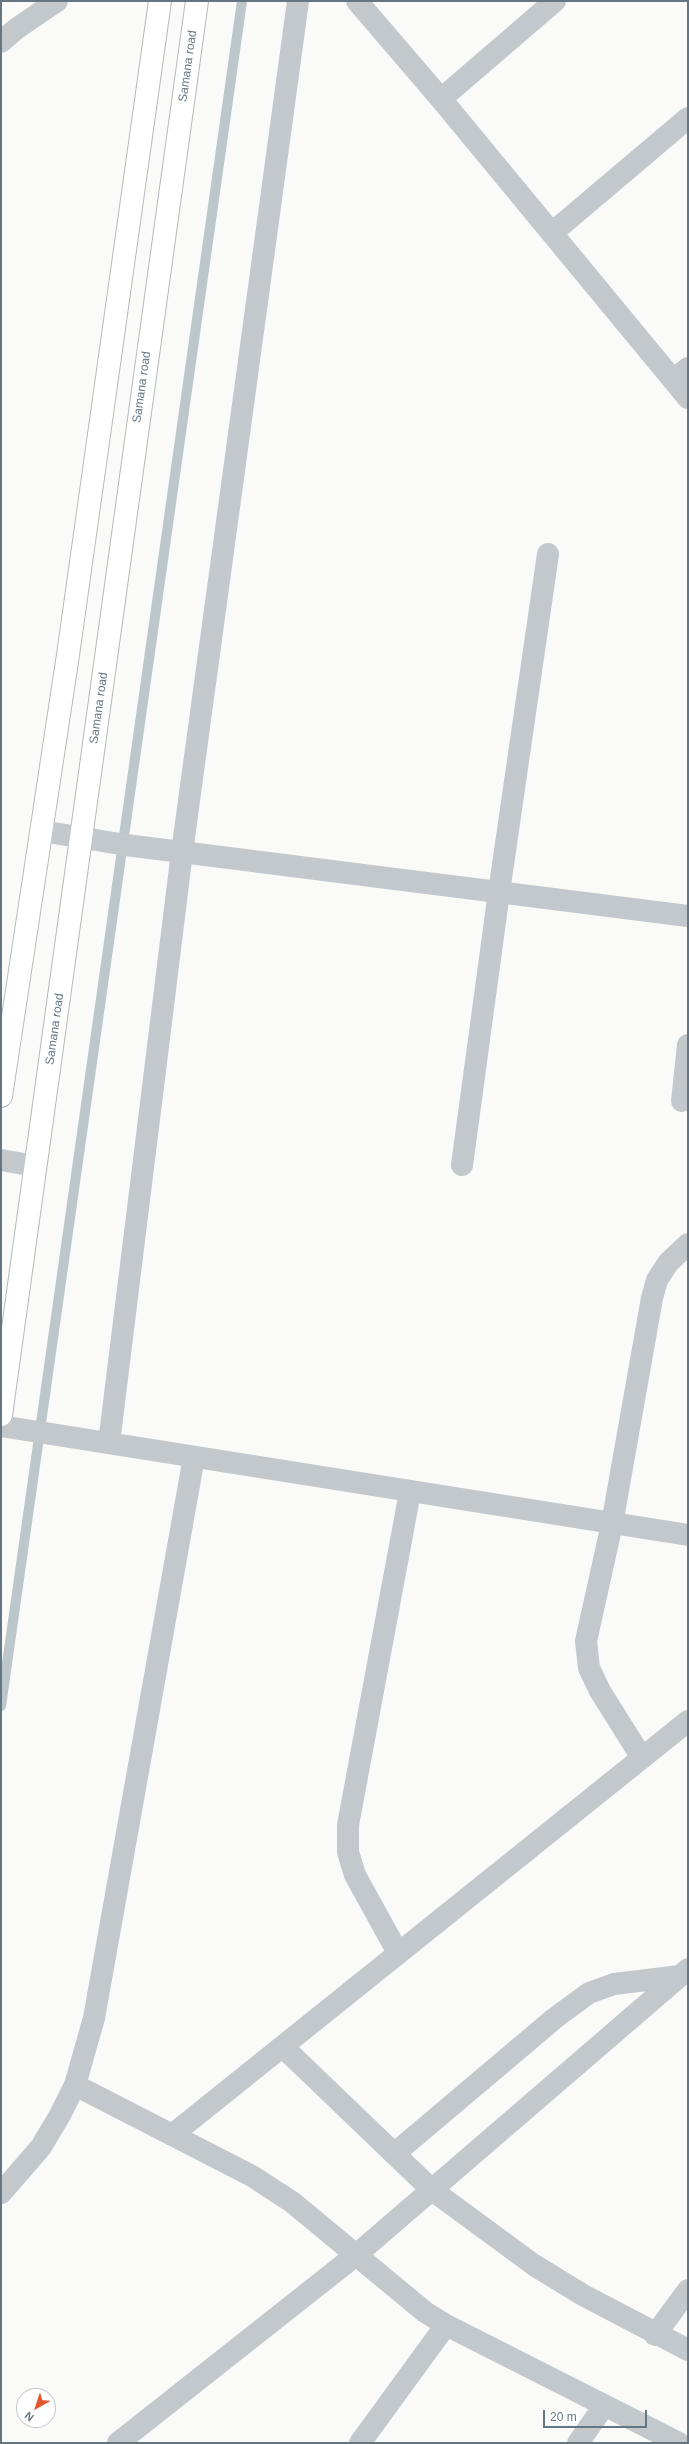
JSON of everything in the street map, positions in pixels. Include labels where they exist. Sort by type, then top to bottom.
[{"type":"main road","points":[[1,1096],[68,655],[160,1]]},
{"type":"main road","name":"Samana road","points":[[1,1414],[197,1]]},
{"type":"street","points":[[1,42],[16,29],[57,1]]},
{"type":"street","points":[[109,1443],[182,852],[298,1]]},
{"type":"street","points":[[357,1],[441,99],[552,233],[681,374],[688,398]]},
{"type":"street","points":[[441,99],[554,1]]},
{"type":"street","points":[[552,233],[688,118]]},
{"type":"street","points":[[462,1165],[499,892],[548,554]]},
{"type":"street","points":[[42,831],[126,845],[688,916]]},
{"type":"street","points":[[682,1101],[688,1045]]},
{"type":"street","points":[[1,1160],[36,1166]]},
{"type":"street","points":[[642,1758],[600,1691],[589,1668],[586,1641],[612,1524],[652,1298],[657,1280],[668,1263],[688,1244]]},
{"type":"street","points":[[1,1426],[688,1535]]},
{"type":"street","points":[[1,2193],[41,2147],[75,2085],[95,2010],[194,1457]]},
{"type":"street","points":[[398,1953],[355,1875],[348,1852],[348,1825],[410,1492]]},
{"type":"street","points":[[172,2135],[688,1721]]},
{"type":"street","points":[[394,2154],[555,2018],[589,1994],[614,1984],[684,1973]]},
{"type":"street","points":[[118,2443],[356,2255],[684,1973]]},
{"type":"street","points":[[283,2046],[432,2190],[534,2265],[655,2335],[688,2350]]},
{"type":"street","points":[[75,2085],[252,2176],[292,2202],[425,2312],[446,2325],[679,2443]]},
{"type":"street","points":[[655,2335],[688,2290]]},
{"type":"street","points":[[360,2443],[446,2325]]},
{"type":"street","points":[[578,2443],[604,2406]]},
{"type":"waterway","points":[[1,1706],[242,1]]}]
